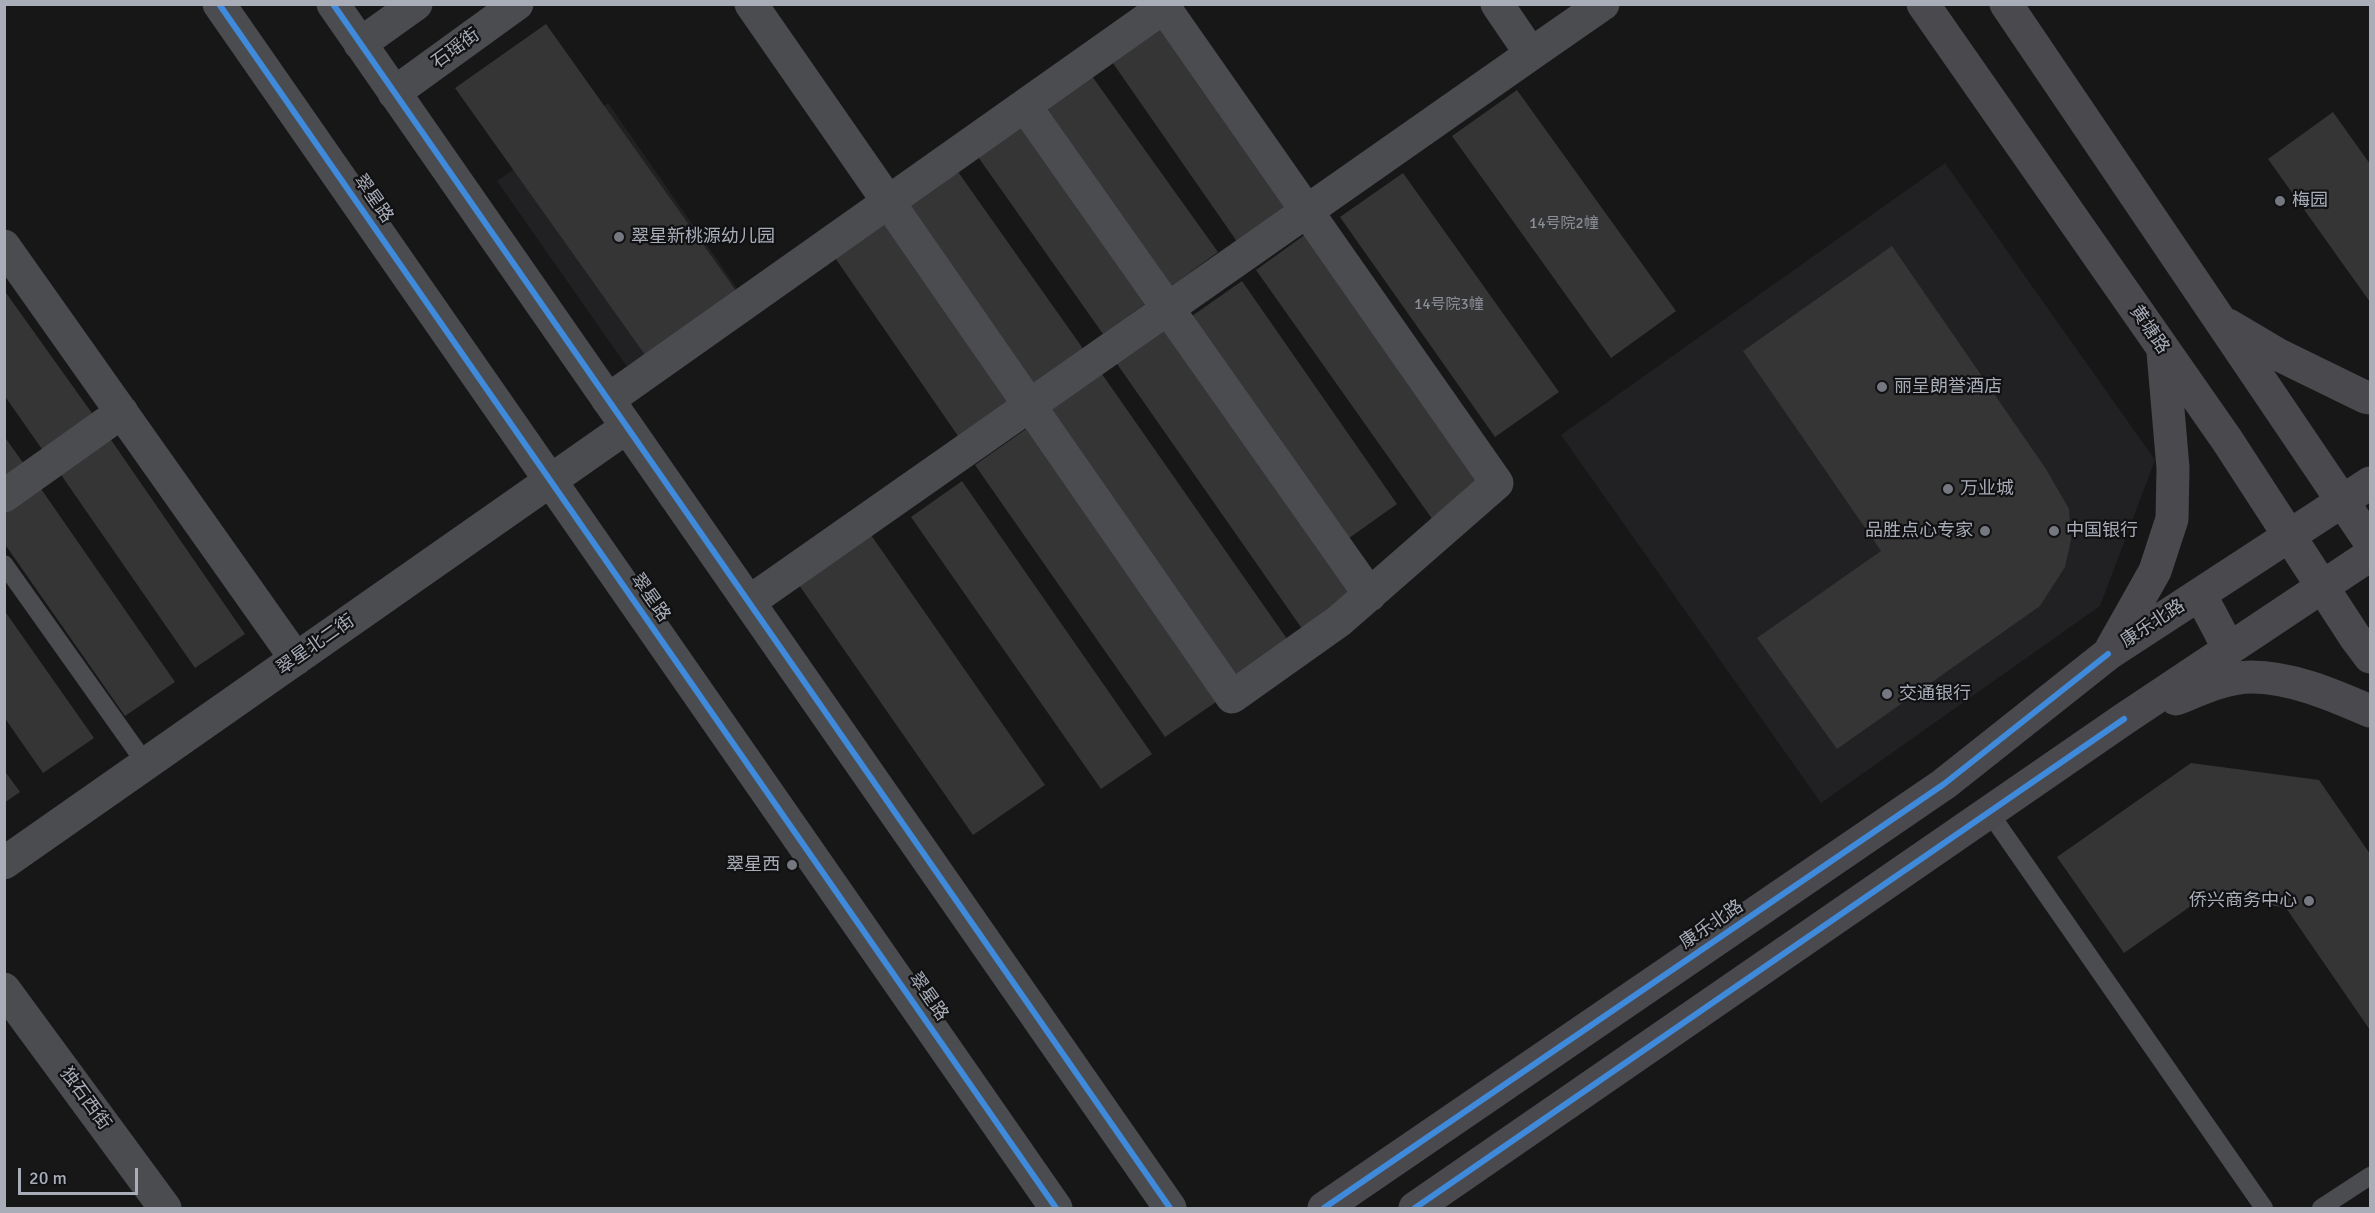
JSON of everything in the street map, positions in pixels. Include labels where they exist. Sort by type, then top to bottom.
[{"type":"main road","name":"黄塘路","points":[[1923,4],[2227,440],[2370,657]]},
{"type":"main road","points":[[2006,4],[2370,542]]},
{"type":"main road","points":[[2220,320],[2277,354],[2370,398]]},
{"type":"main road","points":[[2108,654],[2155,572],[2172,519],[2173,468],[2163,350]]},
{"type":"main road","name":"康乐北路","points":[[1324,1209],[1944,784],[2108,654],[2370,483]]},
{"type":"main road","points":[[1415,1209],[2124,719],[2370,555]]},
{"type":"main road","points":[[2200,594],[2229,649]]},
{"type":"main road","points":[[2124,719],[2214,685],[2250,677],[2289,681],[2370,711]]},
{"type":"main road","points":[[1541,1060],[1570,1101]]},
{"type":"street","name":"翠星路","points":[[219,4],[1056,1209]]},
{"type":"street","points":[[333,4],[1170,1209]]},
{"type":"street","points":[[360,44],[416,4]]},
{"type":"street","name":"石瑶街","points":[[394,93],[517,4]]},
{"type":"street","points":[[608,400],[888,202],[1025,106],[1163,6],[1497,483],[1339,621],[1232,697],[1029,406],[888,202],[751,4]]},
{"type":"street","points":[[1497,4],[1532,54]]},
{"type":"street","points":[[749,602],[1603,4]]},
{"type":"street","points":[[1025,106],[1370,595]]},
{"type":"street","points":[[4,246],[296,659]]},
{"type":"street","points":[[4,496],[122,412]]},
{"type":"street","name":"翠星北二街","points":[[4,863],[627,427]]},
{"type":"street","name":"独石西街","points":[[4,989],[165,1209]]},
{"type":"lane","points":[[4,564],[146,764]]},
{"type":"lane","points":[[1989,812],[2264,1209]]},
{"type":"lane","points":[[2321,1209],[2370,1176]]},
{"type":"shaded area","name":"翠星新桃源幼儿园","points":[[608,103],[741,294],[630,371],[497,181]]},
{"type":"shaded area","points":[[1945,163],[2155,460],[2100,606],[1821,803],[1561,435]]},
{"type":"building","points":[[1162,19],[1291,206],[1238,243],[1108,56]]},
{"type":"building","name":"翠星新桃源幼儿园","points":[[546,24],[739,295],[648,359],[455,88]]},
{"type":"building","points":[[1089,72],[1218,252],[1170,287],[1041,106]]},
{"type":"building","points":[[1517,90],[1676,311],[1611,358],[1452,136]]},
{"type":"building","points":[[2333,112],[2370,164],[2370,302],[2268,159]]},
{"type":"building","points":[[1025,120],[1152,299],[1103,334],[976,154]]},
{"type":"building","points":[[956,169],[1084,350],[1031,388],[904,205]]},
{"type":"building","points":[[1403,173],[1559,392],[1495,437],[1340,217]]},
{"type":"building","points":[[882,217],[1009,401],[958,436],[831,252]]},
{"type":"building","points":[[1310,231],[1489,484],[1435,523],[1256,270]]},
{"type":"building","name":"万业城","points":[[1892,246],[2046,469],[2069,509],[2071,540],[2065,567],[2040,606],[1837,749],[1757,638],[1881,551],[1743,351]]},
{"type":"building","points":[[1242,281],[1397,504],[1345,541],[1189,318]]},
{"type":"building","points":[[4,290],[94,416],[44,452],[4,395]]},
{"type":"building","points":[[1167,326],[1357,598],[1305,633],[1115,361]]},
{"type":"building","points":[[1102,374],[1292,646],[1241,682],[1052,409]]},
{"type":"building","points":[[1026,429],[1216,702],[1165,737],[975,465]]},
{"type":"building","points":[[107,434],[245,634],[195,668],[57,469]]},
{"type":"building","points":[[4,436],[24,464],[4,478]]},
{"type":"building","points":[[962,481],[1152,754],[1101,789],[911,517]]},
{"type":"building","points":[[37,483],[175,682],[125,716],[4,543],[4,505]]},
{"type":"building","points":[[871,535],[1045,785],[973,835],[799,585]]},
{"type":"building","points":[[4,610],[94,738],[43,773],[4,717]]},
{"type":"building","name":"侨兴商务中心","points":[[2191,763],[2319,780],[2370,854],[2370,1030],[2286,908],[2208,894],[2124,953],[2057,857]]},
{"type":"building","points":[[4,770],[20,792],[4,803]]},
{"type":"cycle path","points":[[219,4],[1056,1208]]},
{"type":"cycle path","points":[[333,4],[1170,1208]]},
{"type":"cycle path","points":[[1324,1208],[1944,784],[2108,654]]},
{"type":"cycle path","points":[[1415,1208],[2124,719]]},
{"type":"place","name":"梅园","points":[[2280,201]]},
{"type":"place","name":"翠星新桃源幼儿园","points":[[619,237]]},
{"type":"place","name":"丽呈朗誉酒店","points":[[1882,387]]},
{"type":"place","name":"万业城","points":[[1948,489]]},
{"type":"place","name":"品胜点心专家","points":[[1985,531]]},
{"type":"place","name":"中国银行","points":[[2054,531]]},
{"type":"place","name":"交通银行","points":[[1887,694]]},
{"type":"place","name":"翠星西","points":[[792,865]]},
{"type":"place","name":"侨兴商务中心","points":[[2309,901]]}]
